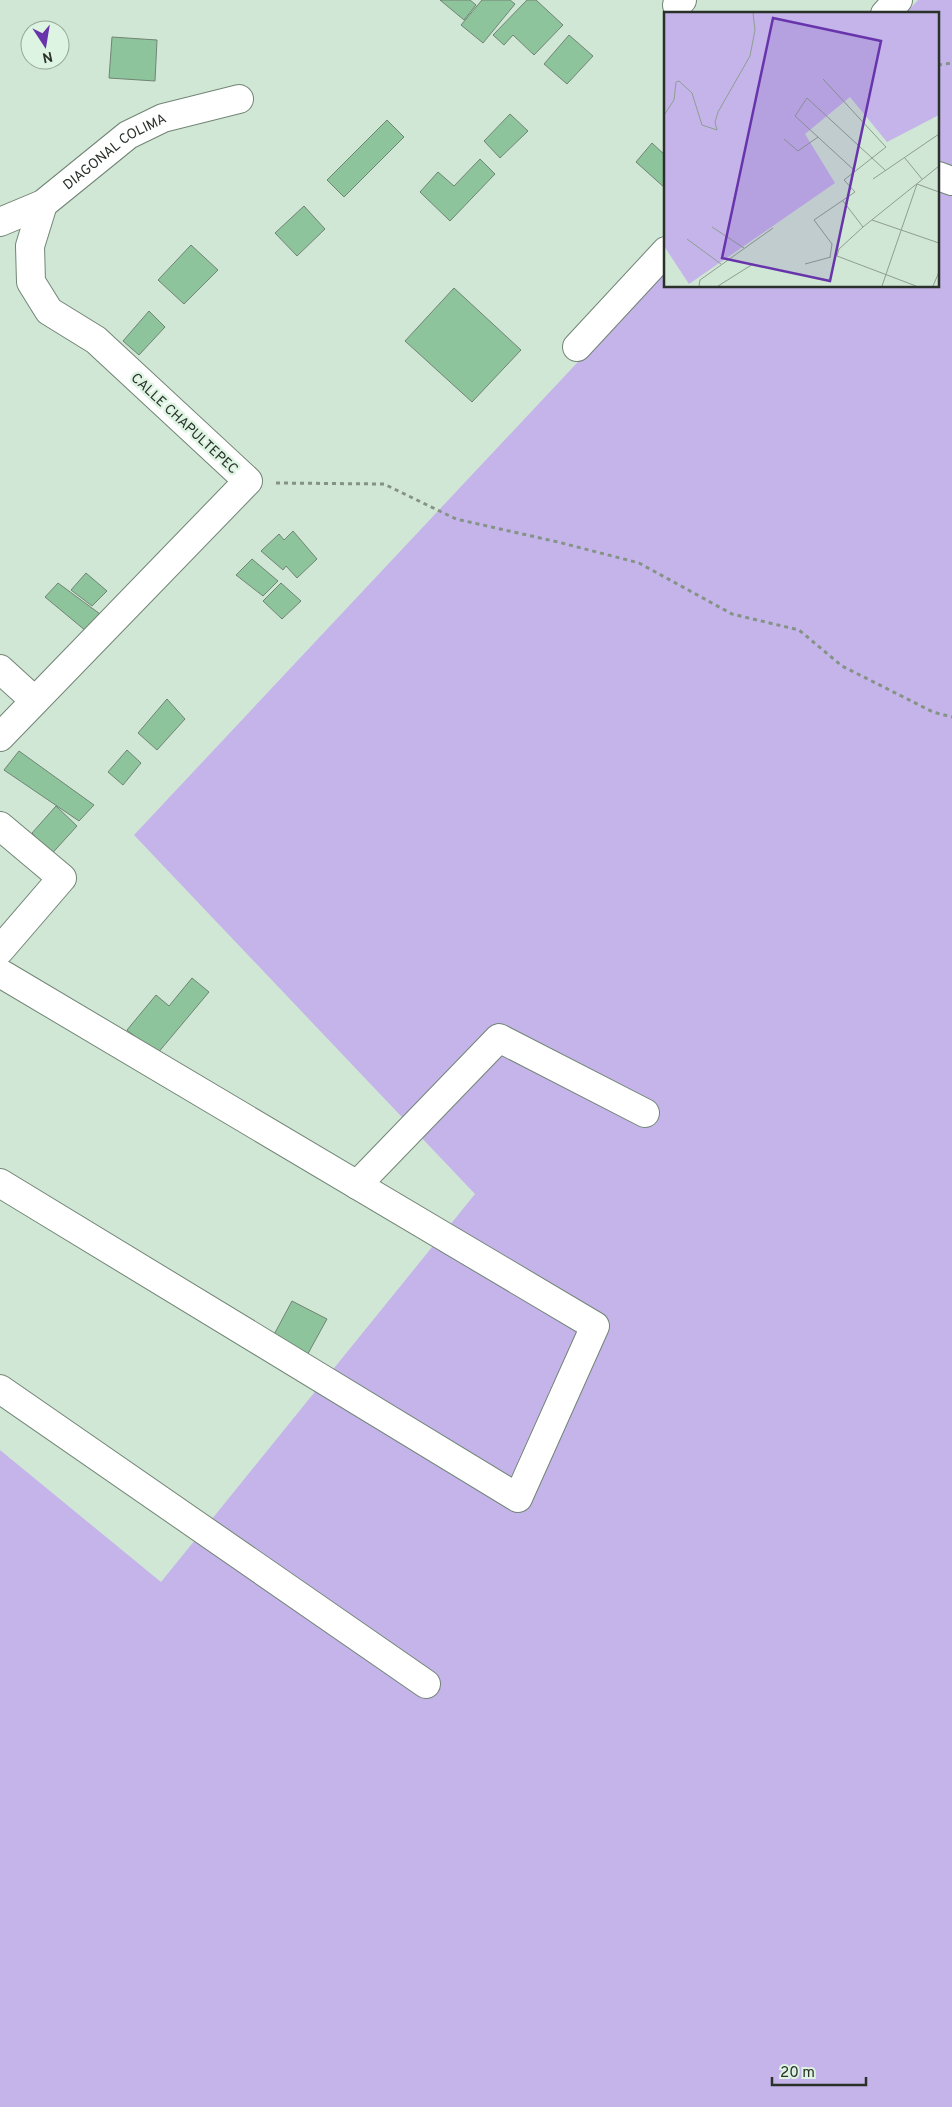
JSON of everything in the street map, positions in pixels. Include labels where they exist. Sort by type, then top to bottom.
[{"type":"street","points":[[887,12],[898,0]]},
{"type":"street","name":"DIAGONAL COLIMA","points":[[0,222],[43,204],[128,135],[163,118],[239,99]]},
{"type":"street","points":[[940,177],[952,181]]},
{"type":"street","name":"CALLE CHAPULTEPEC","points":[[0,737],[248,481],[96,340],[49,311],[31,282],[30,246],[43,204]]},
{"type":"street","points":[[577,347],[664,253]]},
{"type":"street","points":[[0,669],[34,700]]},
{"type":"street","points":[[0,826],[62,878],[0,950]]},
{"type":"street","points":[[0,974],[595,1326],[518,1498],[0,1183]]},
{"type":"street","points":[[357,1185],[499,1038],[645,1113]]},
{"type":"street","points":[[0,1389],[426,1684]]},
{"type":"path","points":[[248,481],[292,484],[384,484],[456,520],[558,542],[638,563],[732,614],[799,630],[842,666],[933,712],[952,717]]},
{"type":"shaded area","points":[[918,0],[952,0],[952,2107],[0,2107],[0,1450],[161,1582],[475,1194],[134,835],[664,270],[664,288],[940,288],[940,12],[907,12]]},
{"type":"building","points":[[440,0],[470,0],[476,5],[464,20]]},
{"type":"building","points":[[482,0],[510,0],[515,4],[483,43],[461,25]]},
{"type":"building","points":[[527,0],[536,0],[563,25],[534,55],[513,35],[504,45],[493,35]]},
{"type":"building","points":[[569,35],[593,56],[567,84],[544,64]]},
{"type":"building","points":[[112,37],[157,40],[155,81],[109,78]]},
{"type":"building","points":[[510,114],[528,131],[500,158],[484,141]]},
{"type":"building","points":[[387,120],[404,137],[344,197],[327,180]]},
{"type":"building","points":[[652,143],[664,154],[664,187],[636,162]]},
{"type":"building","points":[[480,159],[495,174],[450,221],[420,192],[438,172],[454,186]]},
{"type":"building","points":[[304,206],[325,229],[297,256],[275,233]]},
{"type":"building","points":[[191,245],[218,270],[184,304],[158,280]]},
{"type":"building","points":[[454,288],[521,350],[472,402],[405,341]]},
{"type":"building","points":[[149,311],[165,327],[139,355],[123,341]]},
{"type":"building","points":[[293,531],[317,559],[297,578],[286,566],[283,570],[261,551],[279,534],[284,540]]},
{"type":"building","points":[[252,559],[278,581],[263,596],[236,575]]},
{"type":"building","points":[[86,573],[107,591],[92,606],[71,590]]},
{"type":"building","points":[[58,583],[100,614],[86,631],[45,597]]},
{"type":"building","points":[[281,583],[301,601],[282,619],[263,601]]},
{"type":"building","points":[[167,699],[185,719],[157,750],[138,733]]},
{"type":"building","points":[[127,750],[141,763],[123,785],[108,772]]},
{"type":"building","points":[[19,751],[94,805],[79,821],[4,770]]},
{"type":"building","points":[[56,806],[77,826],[47,859],[30,845],[37,839],[32,833]]},
{"type":"building","points":[[192,978],[209,992],[157,1054],[127,1030],[156,995],[169,1006]]},
{"type":"building","points":[[292,1301],[327,1319],[305,1359],[270,1342]]}]
